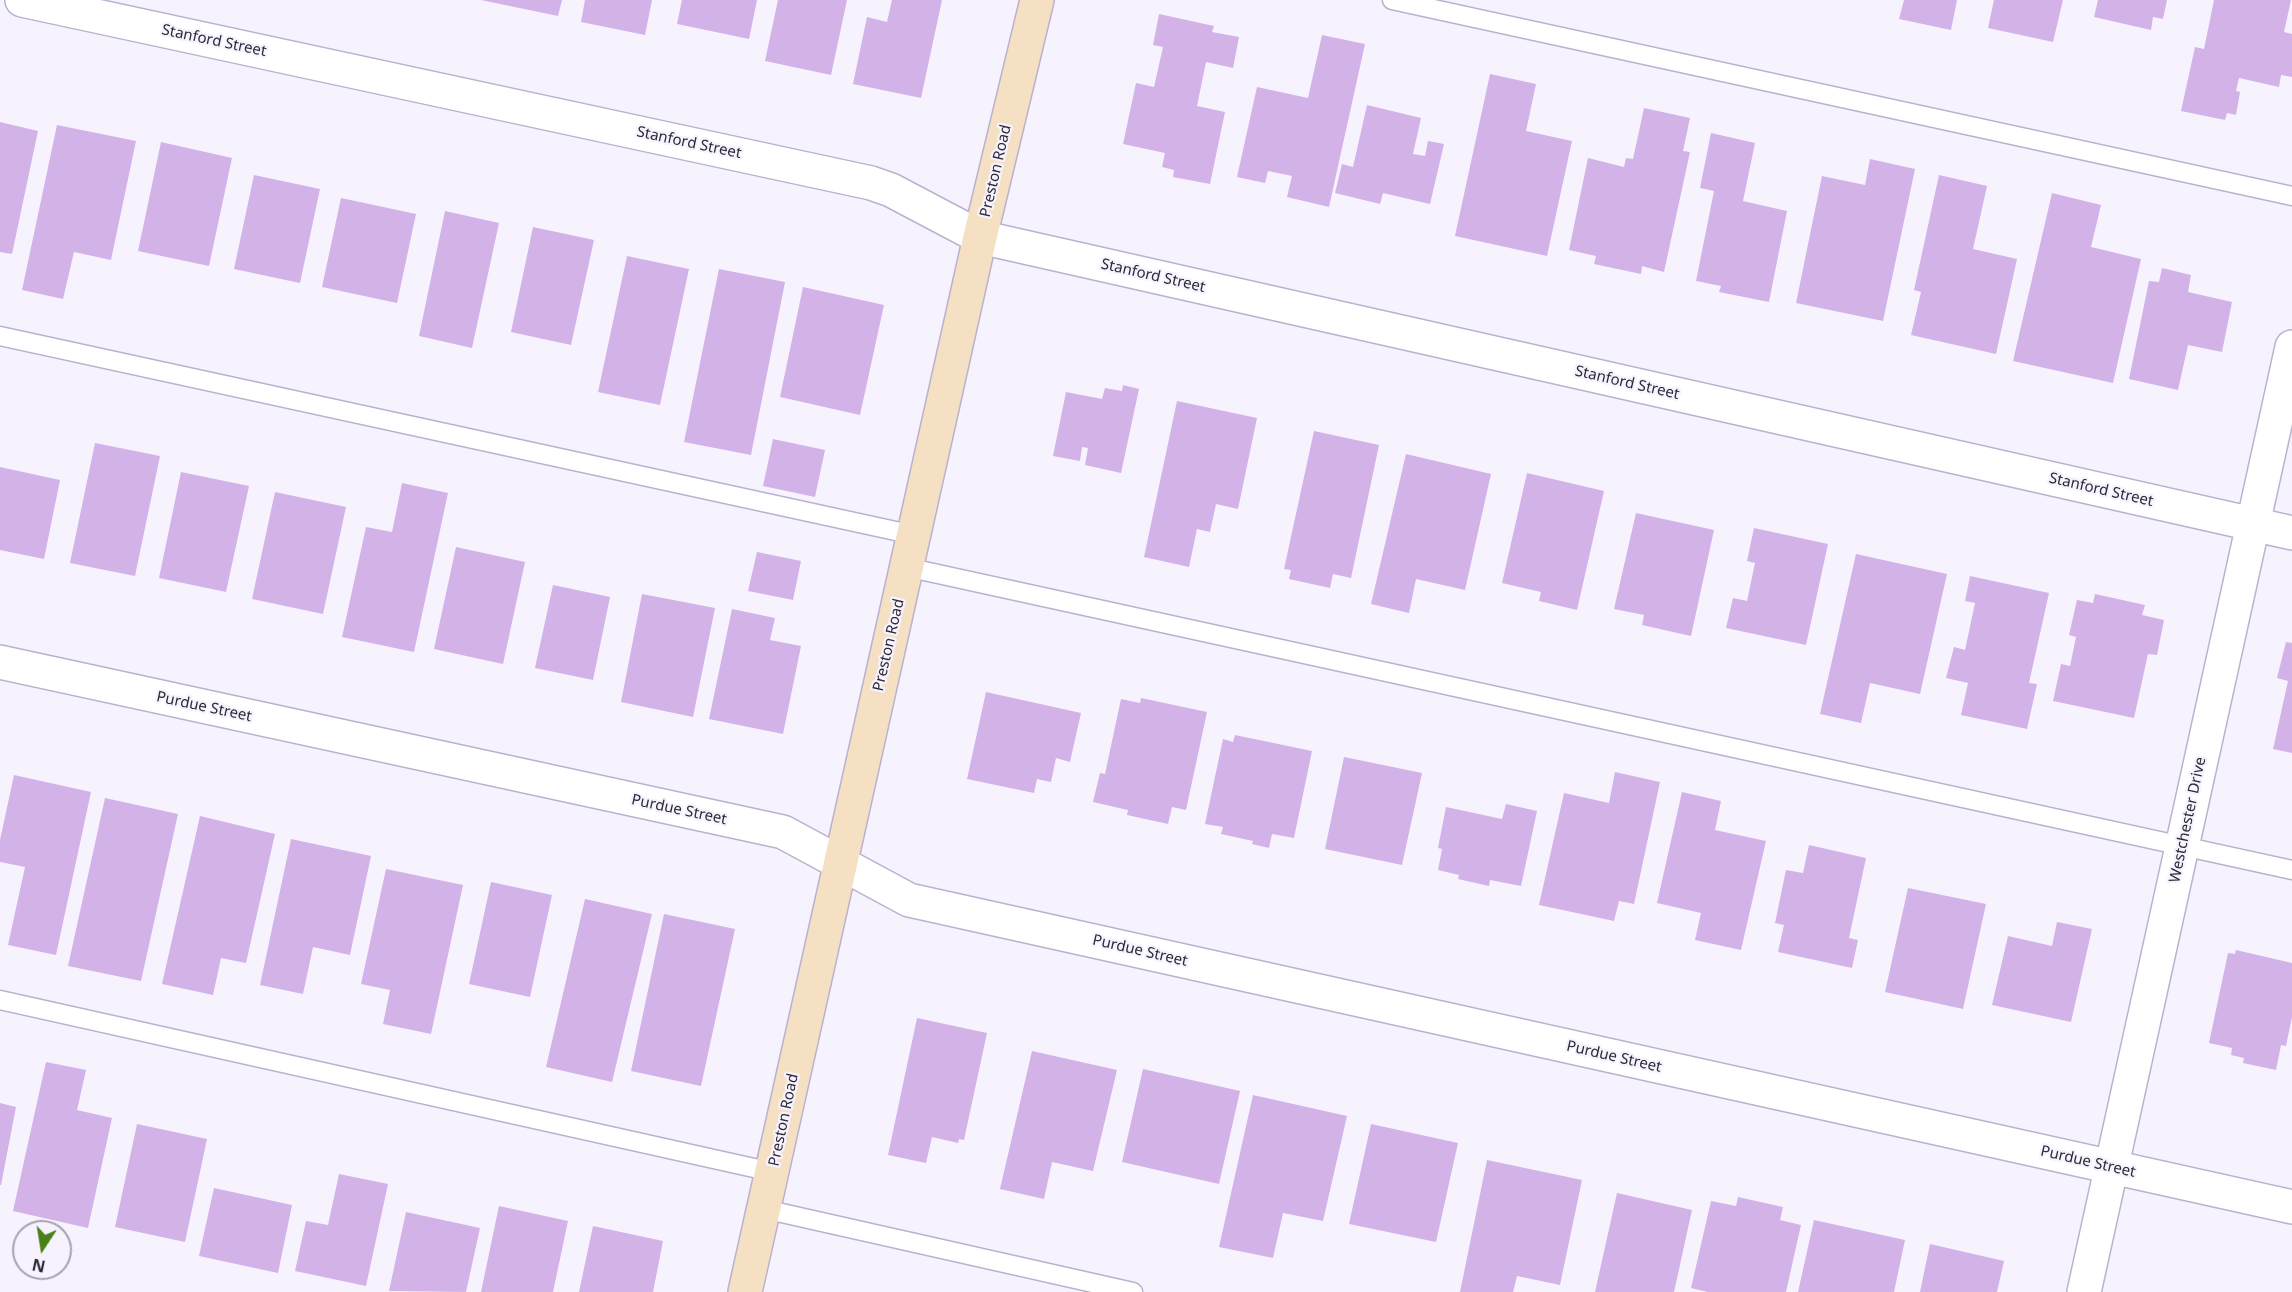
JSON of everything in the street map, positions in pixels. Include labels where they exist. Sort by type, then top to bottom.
[{"type":"main road","name":"Preston Road","points":[[745,1292],[980,237],[1037,0]]},
{"type":"street","name":"Stanford Street","points":[[22,0],[871,183],[891,190],[980,237],[2292,533]]},
{"type":"street","name":"Westchester Drive","points":[[2084,1292],[2292,347]]},
{"type":"street","name":"Purdue Street","points":[[0,662],[783,832],[909,900],[2292,1207]]},
{"type":"lane","points":[[1392,0],[2292,196]]},
{"type":"lane","points":[[0,336],[914,535]]},
{"type":"lane","points":[[906,567],[2292,870]]},
{"type":"lane","points":[[0,1000],[772,1172]]},
{"type":"lane","points":[[764,1209],[1133,1292]]},
{"type":"building","points":[[481,0],[562,0],[558,16]]},
{"type":"building","points":[[585,0],[652,0],[645,35],[581,22]]},
{"type":"building","points":[[682,0],[757,0],[749,39],[677,24]]},
{"type":"building","points":[[778,0],[847,0],[831,75],[765,61]]},
{"type":"building","points":[[892,0],[942,0],[921,98],[853,84],[867,17],[887,22]]},
{"type":"building","points":[[1904,0],[1957,0],[1951,30],[1899,19]]},
{"type":"building","points":[[1994,0],[2063,0],[2053,42],[1988,28]]},
{"type":"building","points":[[2098,0],[2167,0],[2163,19],[2153,17],[2151,30],[2094,17]]},
{"type":"building","points":[[2214,0],[2291,0],[2284,32],[2292,34],[2292,77],[2281,75],[2279,87],[2239,78],[2236,91],[2240,92],[2236,115],[2227,113],[2225,120],[2181,111],[2195,47],[2204,49]]},
{"type":"building","points":[[1159,14],[1214,26],[1212,32],[1239,37],[1233,68],[1206,62],[1197,106],[1225,112],[1210,184],[1173,177],[1174,170],[1162,167],[1165,153],[1123,144],[1136,83],[1154,87],[1163,47],[1153,45]]},
{"type":"building","points":[[1322,35],[1365,44],[1329,207],[1287,197],[1292,176],[1268,171],[1265,183],[1237,177],[1257,87],[1308,98]]},
{"type":"building","points":[[1490,74],[1536,84],[1526,131],[1572,141],[1547,256],[1455,236]]},
{"type":"building","points":[[1367,105],[1421,118],[1413,154],[1425,156],[1428,141],[1444,144],[1430,204],[1383,193],[1380,204],[1335,193],[1342,164],[1353,167]]},
{"type":"building","points":[[1644,108],[1690,118],[1683,151],[1690,152],[1664,272],[1642,266],[1641,274],[1594,264],[1596,256],[1569,250],[1588,158],[1624,167],[1626,158],[1633,159]]},
{"type":"building","points":[[0,122],[38,131],[12,254],[0,252]]},
{"type":"building","points":[[57,125],[136,141],[111,260],[74,252],[63,299],[22,290]]},
{"type":"building","points":[[1711,133],[1755,143],[1743,201],[1787,211],[1769,302],[1719,292],[1721,286],[1696,281],[1714,191],[1700,188]]},
{"type":"building","points":[[161,142],[232,158],[209,266],[138,251]]},
{"type":"building","points":[[1870,159],[1915,169],[1883,321],[1796,303],[1822,176],[1865,185]]},
{"type":"building","points":[[254,175],[320,189],[300,283],[234,269]]},
{"type":"building","points":[[1939,175],[1987,186],[1973,249],[2017,259],[1996,354],[1911,335],[1921,292],[1914,290]]},
{"type":"building","points":[[2052,193],[2101,205],[2091,247],[2141,259],[2113,383],[2013,361]]},
{"type":"building","points":[[341,198],[416,214],[397,303],[322,287]]},
{"type":"building","points":[[445,211],[499,223],[472,348],[419,336]]},
{"type":"building","points":[[533,227],[594,240],[571,345],[511,332]]},
{"type":"building","points":[[627,256],[689,269],[660,405],[598,392]]},
{"type":"building","points":[[2162,268],[2191,275],[2188,292],[2232,302],[2222,352],[2188,345],[2178,390],[2129,379],[2149,281],[2159,282]]},
{"type":"building","points":[[719,269],[785,282],[751,455],[684,442]]},
{"type":"building","points":[[803,287],[884,305],[860,415],[780,397]]},
{"type":"building","points":[[1123,385],[1139,389],[1121,473],[1085,465],[1088,448],[1082,447],[1080,461],[1053,456],[1066,392],[1102,399],[1105,388],[1122,391]]},
{"type":"building","points":[[1177,401],[1257,418],[1238,509],[1216,504],[1210,532],[1197,529],[1189,567],[1144,557]]},
{"type":"building","points":[[1314,431],[1379,445],[1351,578],[1333,574],[1330,588],[1289,579],[1291,570],[1284,569]]},
{"type":"building","points":[[773,439],[825,450],[815,497],[763,486]]},
{"type":"building","points":[[95,443],[160,456],[135,576],[70,563]]},
{"type":"building","points":[[1406,454],[1491,474],[1465,590],[1416,579],[1409,613],[1371,604]]},
{"type":"building","points":[[0,467],[60,480],[44,559],[0,550]]},
{"type":"building","points":[[181,472],[249,486],[226,592],[159,578]]},
{"type":"building","points":[[1527,473],[1604,491],[1577,610],[1539,601],[1541,592],[1502,583]]},
{"type":"building","points":[[402,483],[448,493],[414,652],[342,637],[366,527],[392,532]]},
{"type":"building","points":[[275,492],[346,507],[323,614],[252,599]]},
{"type":"building","points":[[1636,513],[1714,530],[1691,636],[1642,625],[1644,615],[1614,609]]},
{"type":"building","points":[[1754,528],[1828,544],[1806,645],[1726,628],[1733,598],[1747,601],[1755,563],[1747,561]]},
{"type":"building","points":[[456,547],[525,562],[503,664],[434,649]]},
{"type":"building","points":[[757,552],[801,561],[793,600],[748,591]]},
{"type":"building","points":[[1856,554],[1947,574],[1920,694],[1870,683],[1861,723],[1820,714]]},
{"type":"building","points":[[1970,576],[2049,593],[2029,683],[2037,684],[2027,729],[1961,715],[1968,683],[1946,678],[1954,647],[1965,650],[1975,603],[1965,601]]},
{"type":"building","points":[[553,585],[610,597],[593,680],[535,668]]},
{"type":"building","points":[[642,594],[715,608],[693,717],[621,702]]},
{"type":"building","points":[[2095,594],[2145,605],[2142,615],[2164,620],[2157,655],[2148,654],[2134,718],[2053,701],[2061,664],[2070,666],[2076,637],[2069,635],[2077,600],[2093,603]]},
{"type":"building","points":[[732,609],[775,618],[770,640],[801,646],[783,734],[709,719]]},
{"type":"building","points":[[2286,642],[2292,643],[2292,753],[2273,749],[2288,681],[2277,678]]},
{"type":"building","points":[[986,692],[1081,713],[1070,762],[1056,758],[1051,782],[1037,779],[1034,793],[967,779]]},
{"type":"building","points":[[1141,698],[1207,712],[1186,810],[1172,807],[1168,824],[1127,815],[1128,810],[1093,802],[1100,773],[1105,774],[1121,699],[1140,703]]},
{"type":"building","points":[[1235,735],[1312,751],[1294,838],[1272,834],[1269,848],[1252,844],[1253,841],[1221,834],[1223,827],[1205,824],[1223,739],[1233,742]]},
{"type":"building","points":[[1344,757],[1422,773],[1402,865],[1325,849]]},
{"type":"building","points":[[1615,772],[1660,782],[1634,904],[1619,901],[1614,921],[1539,905],[1564,793],[1609,803]]},
{"type":"building","points":[[14,775],[91,792],[56,955],[8,945],[25,867],[0,862],[0,840]]},
{"type":"building","points":[[1682,792],[1721,801],[1715,830],[1766,841],[1741,950],[1695,940],[1701,913],[1657,903]]},
{"type":"building","points":[[105,798],[178,814],[141,981],[68,966]]},
{"type":"building","points":[[1506,804],[1537,811],[1521,886],[1490,880],[1489,886],[1458,879],[1459,875],[1438,870],[1442,849],[1438,848],[1446,807],[1502,819]]},
{"type":"building","points":[[200,816],[275,834],[246,963],[221,958],[213,995],[162,984]]},
{"type":"building","points":[[291,839],[371,856],[350,955],[313,947],[303,994],[260,985]]},
{"type":"building","points":[[1809,845],[1866,858],[1849,938],[1858,940],[1852,968],[1778,952],[1784,925],[1775,923],[1786,870],[1803,873]]},
{"type":"building","points":[[386,869],[463,885],[431,1034],[383,1024],[390,990],[361,984]]},
{"type":"building","points":[[491,882],[552,895],[530,997],[469,984]]},
{"type":"building","points":[[1908,888],[1986,904],[1963,1009],[1885,992]]},
{"type":"building","points":[[585,899],[652,914],[612,1082],[546,1067]]},
{"type":"building","points":[[664,914],[735,929],[701,1086],[631,1071]]},
{"type":"building","points":[[2057,922],[2092,929],[2071,1022],[1992,1005],[2008,936],[2052,946]]},
{"type":"building","points":[[2236,950],[2292,963],[2292,1017],[2286,1046],[2281,1045],[2276,1070],[2243,1063],[2244,1058],[2231,1055],[2232,1048],[2209,1043],[2228,953],[2235,954]]},
{"type":"building","points":[[917,1018],[987,1033],[964,1140],[959,1139],[958,1143],[932,1137],[926,1163],[888,1155]]},
{"type":"building","points":[[1032,1051],[1117,1070],[1093,1171],[1052,1162],[1044,1199],[1000,1189]]},
{"type":"building","points":[[46,1062],[86,1070],[77,1110],[112,1118],[88,1228],[72,1224],[72,1220],[53,1220],[13,1211]]},
{"type":"building","points":[[1143,1069],[1240,1091],[1219,1184],[1122,1162]]},
{"type":"building","points":[[1253,1095],[1347,1116],[1323,1221],[1283,1213],[1273,1258],[1219,1247]]},
{"type":"building","points":[[0,1103],[16,1107],[1,1185],[0,1185]]},
{"type":"building","points":[[137,1124],[207,1139],[185,1242],[115,1227]]},
{"type":"building","points":[[1371,1124],[1458,1143],[1436,1242],[1349,1224]]},
{"type":"building","points":[[1487,1160],[1582,1180],[1560,1285],[1517,1276],[1513,1292],[1460,1292]]},
{"type":"building","points":[[339,1174],[388,1184],[366,1286],[295,1271],[306,1221],[328,1225]]},
{"type":"building","points":[[214,1188],[292,1205],[278,1273],[199,1256]]},
{"type":"building","points":[[1617,1193],[1692,1210],[1674,1292],[1595,1292]]},
{"type":"building","points":[[1738,1197],[1783,1207],[1780,1220],[1801,1225],[1786,1292],[1708,1292],[1691,1288],[1711,1201],[1736,1206]]},
{"type":"building","points":[[499,1206],[568,1221],[553,1292],[481,1292]]},
{"type":"building","points":[[406,1212],[480,1228],[466,1292],[389,1291]]},
{"type":"building","points":[[1814,1220],[1905,1240],[1894,1292],[1798,1292]]},
{"type":"building","points":[[593,1226],[663,1241],[653,1292],[579,1292]]},
{"type":"building","points":[[1930,1244],[2004,1261],[1997,1292],[1920,1292]]}]
